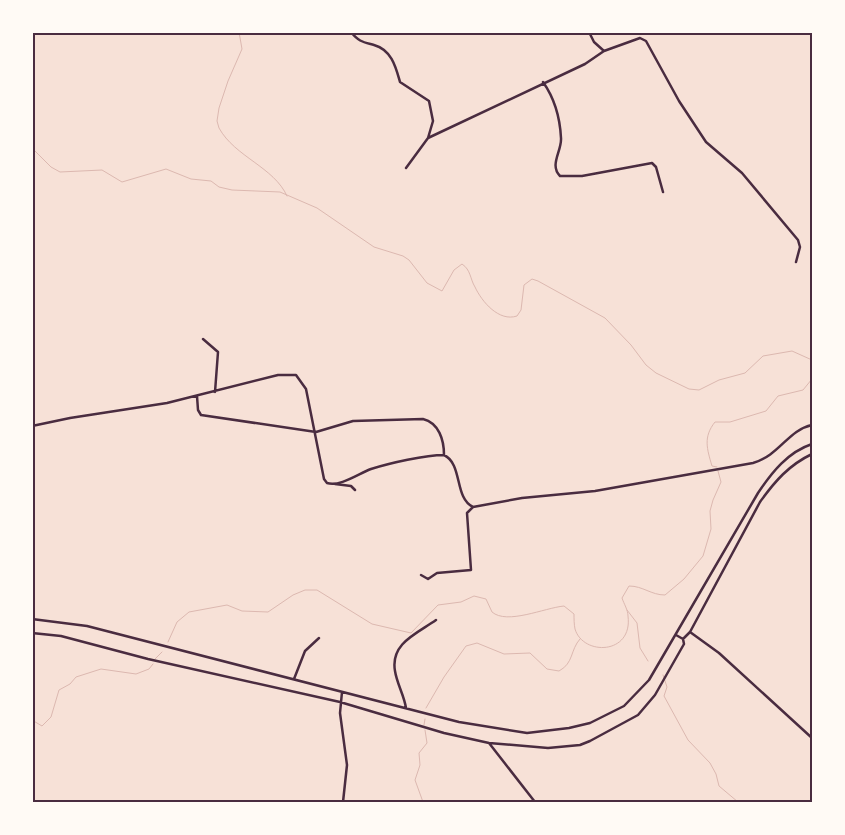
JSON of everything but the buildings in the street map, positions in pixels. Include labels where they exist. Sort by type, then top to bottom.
[{"type":"street","points":[[350,32],[359,42],[376,45],[387,53],[398,69],[400,82],[429,101],[433,121],[428,138],[406,168]]},
{"type":"street","points":[[589,32],[594,42],[604,51]]},
{"type":"street","points":[[428,138],[543,82],[585,64],[604,51],[640,38],[646,40],[679,101],[706,142],[742,173],[798,240],[800,247],[796,262]]},
{"type":"street","points":[[543,82],[554,100],[560,126],[562,140],[555,164],[560,176],[590,174],[652,163],[656,167],[663,192]]},
{"type":"street","points":[[203,339],[218,352],[215,392]]},
{"type":"street","points":[[32,426],[197,396],[278,375],[296,375],[306,389],[324,479],[327,483],[351,486],[355,490]]},
{"type":"street","points":[[197,396],[198,410],[201,415],[316,432],[352,421],[429,420],[438,430],[444,455],[451,461],[466,502],[473,507]]},
{"type":"street","points":[[420,575],[428,579],[437,573],[471,570],[467,513],[473,507],[522,498],[603,490],[753,463],[769,457],[796,431],[812,425]]},
{"type":"street","points":[[32,618],[87,626],[459,722],[527,733],[569,728],[590,723],[624,706],[639,692],[649,680],[773,470],[791,456],[812,444]]},
{"type":"street","points":[[683,639],[690,632],[772,485],[796,461],[812,454]]},
{"type":"street","points":[[334,484],[382,466],[444,455]]},
{"type":"street","points":[[406,708],[405,698],[395,670],[397,652],[404,642],[436,620]]},
{"type":"street","points":[[690,632],[719,652],[812,738]]},
{"type":"street","points":[[32,633],[79,640],[148,659],[340,702],[435,731],[489,743],[559,748],[590,741],[624,725],[638,715],[655,695],[684,644],[683,639]]},
{"type":"street","points":[[676,635],[683,639]]},
{"type":"street","points":[[294,679],[305,651],[320,638]]},
{"type":"street","points":[[342,692],[340,702],[347,765],[343,802]]},
{"type":"street","points":[[489,743],[535,802]]},
{"type":"waterway","points":[[239,32],[242,49],[219,108],[217,121],[219,128],[235,147],[273,177],[287,196]]},
{"type":"waterway","points":[[32,148],[51,167],[60,172],[102,170],[122,182],[166,169],[191,179],[211,181],[219,187],[232,190],[280,192],[317,208],[374,247],[403,256],[409,260],[427,283],[442,291],[454,270],[462,264],[469,272],[473,284],[482,299],[492,309],[504,316],[517,316],[521,310],[524,285],[532,279],[538,281],[605,318],[631,345],[646,365],[656,373],[689,389],[699,390],[719,380],[745,373],[763,356],[792,351],[812,360]]},
{"type":"waterway","points":[[717,467],[712,466],[707,443],[707,438],[715,422],[730,422],[766,411],[778,396],[803,390],[812,379]]},
{"type":"waterway","points":[[168,642],[177,622],[189,612],[227,605],[242,611],[268,612],[293,595],[305,590],[317,590],[372,624],[411,633],[438,605],[461,602],[474,596],[486,599],[492,612],[499,616],[507,617],[526,615],[564,606],[574,614],[575,629],[580,638],[587,644],[597,647],[616,644],[623,638],[627,629],[628,614],[622,598],[629,586],[665,595],[684,579],[703,556],[711,529],[710,511],[721,482],[718,471]]},
{"type":"waterway","points":[[627,610],[637,623],[640,648],[648,661]]},
{"type":"waterway","points":[[426,708],[444,677],[466,646],[477,643],[504,654],[530,653],[547,669],[559,671],[570,660],[580,639]]},
{"type":"waterway","points":[[155,659],[162,652]]},
{"type":"waterway","points":[[32,720],[42,726],[51,717],[59,690],[70,684],[76,677],[101,669],[136,674],[149,669],[153,664]]},
{"type":"waterway","points":[[663,675],[667,687],[664,696],[688,740],[710,763],[716,774],[719,786],[738,802]]},
{"type":"waterway","points":[[424,725],[425,719]]},
{"type":"waterway","points":[[423,802],[415,780],[420,765],[419,753],[427,743],[425,730]]}]
